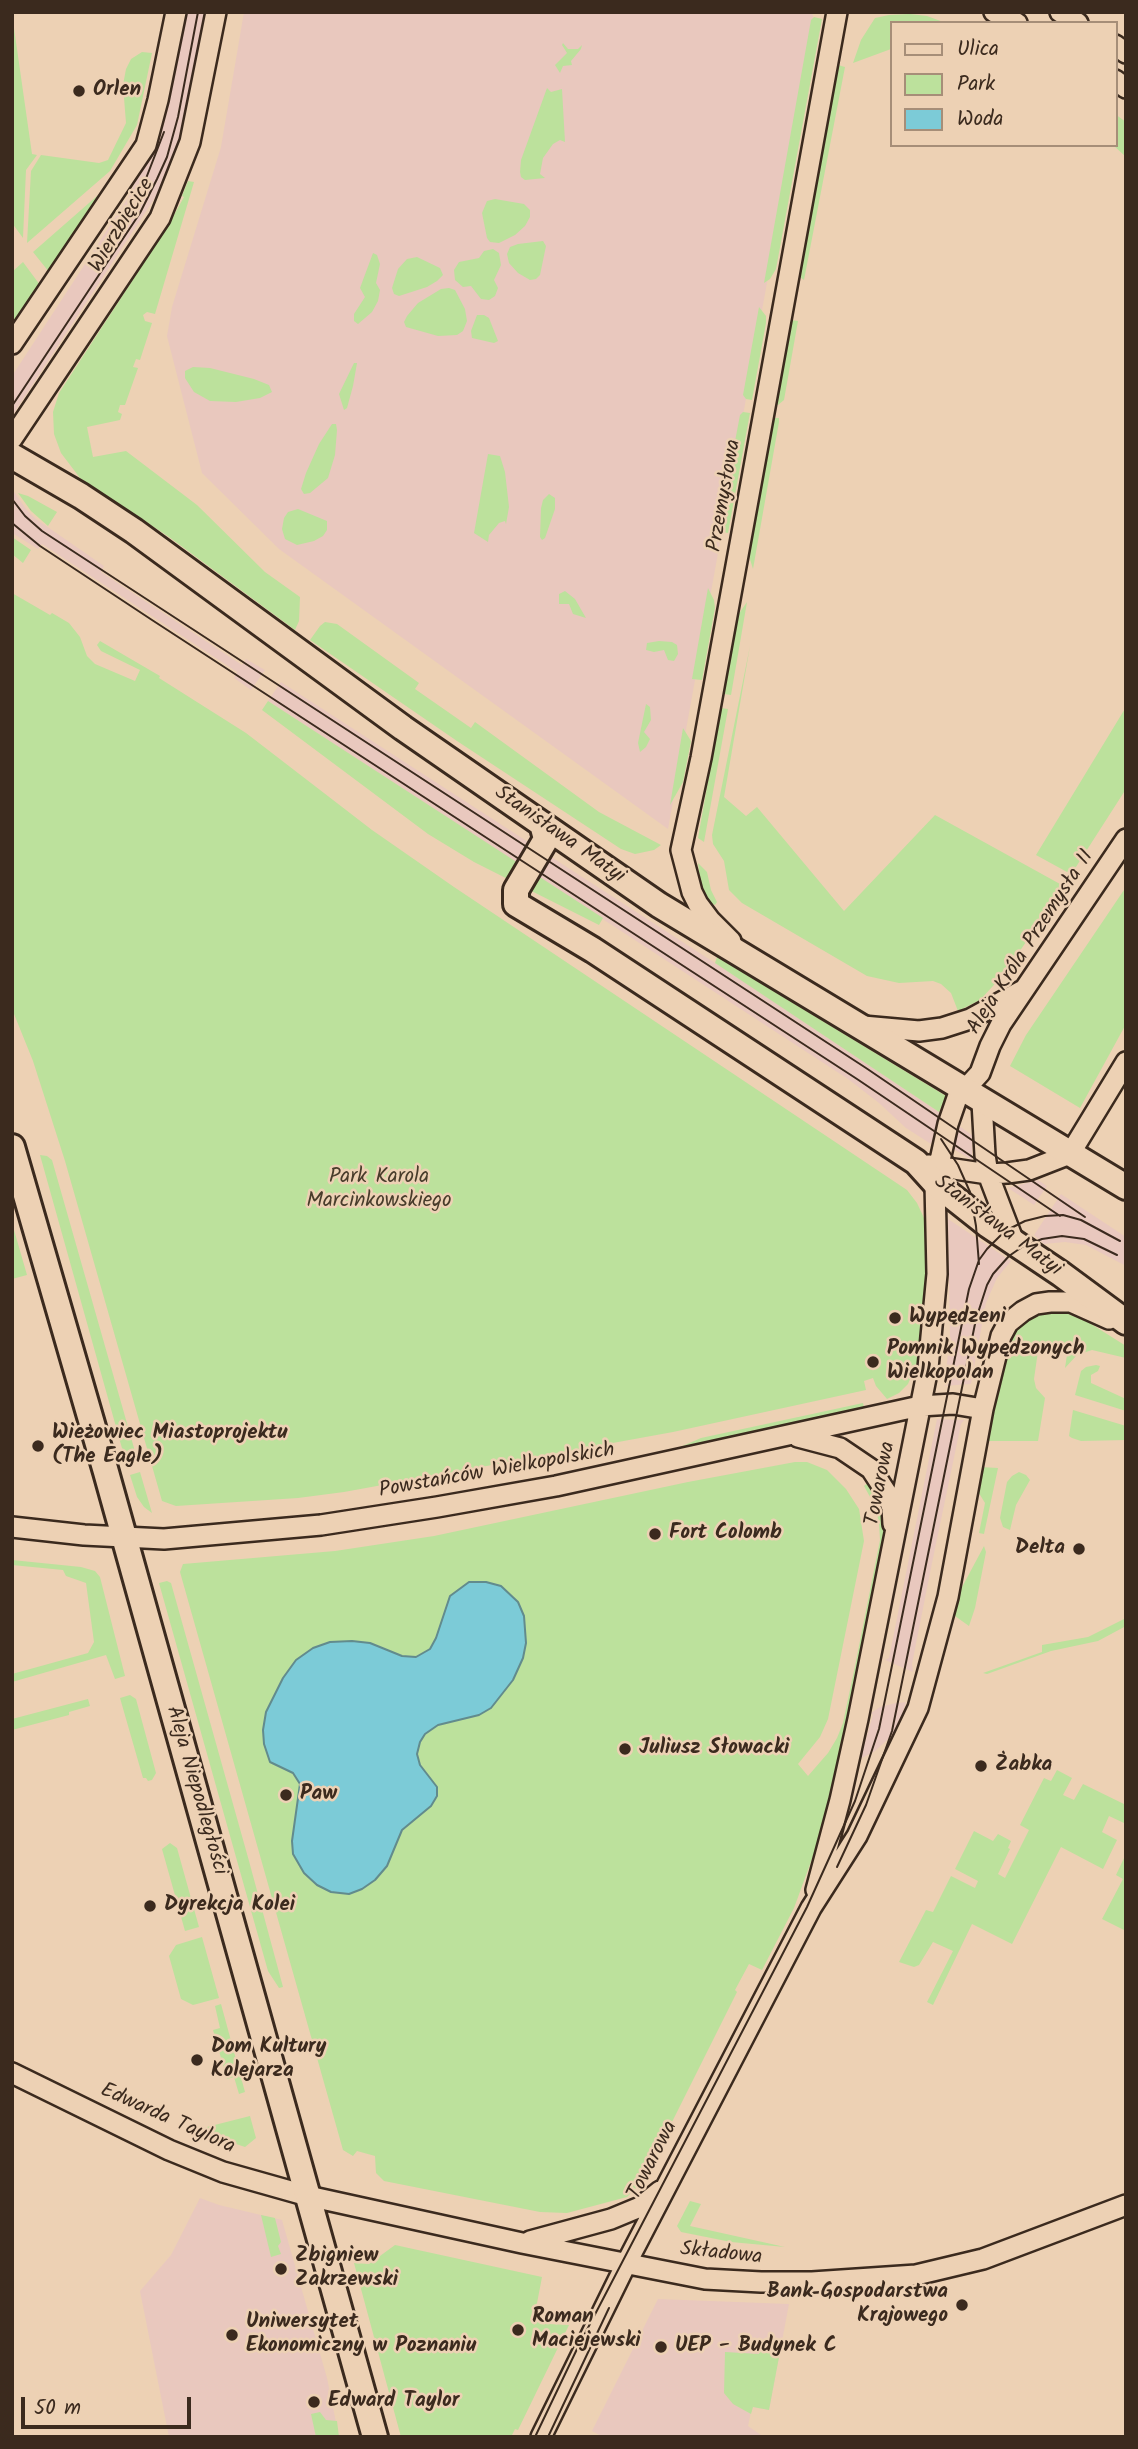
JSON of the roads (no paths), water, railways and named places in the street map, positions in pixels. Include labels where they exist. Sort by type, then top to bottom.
[{"type":"street","name":"Wierzbięcice","points":[[12,344],[146,145],[176,12]]},
{"type":"street","name":"Wierzbięcice","points":[[12,439],[155,226],[165,207],[190,142],[216,12]]},
{"type":"street","name":"Przemysłowa","points":[[754,964],[710,920],[698,904],[692,892],[681,850],[701,758],[837,12]]},
{"type":"street","points":[[994,12],[1013,21]]},
{"type":"street","name":"Stanisława Matyi","points":[[12,456],[134,531],[403,727],[631,886],[856,1025],[975,1088],[1070,1154],[1126,1186]]},
{"type":"street","name":"Stanisława Matyi","points":[[542,824],[546,839],[516,890],[516,904],[593,950],[930,1171],[988,1225],[1126,1322]]},
{"type":"street","name":"Aleja Króla Przemysła II","points":[[975,1088],[995,1035],[1126,839]]},
{"type":"street","points":[[856,1025],[919,1031],[942,1028],[970,1019],[1027,988]]},
{"type":"street","points":[[930,1171],[988,1174],[1030,1170],[1070,1154],[1126,1062]]},
{"type":"street","points":[[975,1088],[988,1174],[1014,1242]]},
{"type":"street","name":"Towarowa","points":[[811,1908],[842,1790],[920,1406],[933,1325],[937,1274],[930,1171],[957,1098],[975,1088]]},
{"type":"street","name":"Aleja Niepodległości","points":[[12,1147],[375,2437]]},
{"type":"street","name":"Towarowa","points":[[541,2437],[626,2263],[811,1908],[857,1836],[918,1709],[948,1597],[1000,1336],[1008,1322],[1036,1304],[1071,1302],[1126,1328]]},
{"type":"street","name":"Powstańców Wielkopolskich","points":[[12,1527],[124,1538],[179,1538],[367,1518],[556,1486],[920,1406],[953,1404],[984,1409]]},
{"type":"street","points":[[783,1437],[810,1439],[833,1445],[855,1456],[871,1469],[883,1485],[892,1508],[893,1548]]},
{"type":"street","name":"Edwarda Taylora","points":[[12,2073],[169,2150],[223,2172],[308,2196]]},
{"type":"street","points":[[522,2243],[589,2226],[634,2210],[653,2198],[668,2183]]},
{"type":"street","name":"Składowa","points":[[308,2196],[626,2263],[705,2278],[761,2283],[900,2277],[933,2272],[984,2259],[1126,2205]]},
{"type":"water","points":[[469,1582],[486,1582],[501,1586],[518,1602],[524,1616],[526,1643],[523,1658],[513,1680],[491,1708],[479,1715],[438,1725],[425,1734],[417,1754],[420,1765],[437,1787],[437,1796],[431,1806],[402,1830],[387,1866],[375,1880],[349,1894],[331,1892],[317,1885],[304,1873],[293,1854],[292,1841],[300,1784],[293,1773],[270,1762],[264,1744],[266,1712],[283,1678],[296,1660],[313,1648],[330,1642],[352,1641],[370,1643],[402,1656],[416,1657],[430,1649],[450,1596]]},
{"type":"tram line","points":[[12,406],[140,213],[157,179],[167,157],[178,117],[198,12]]},
{"type":"tram line","points":[[145,181],[164,132]]},
{"type":"tram line","points":[[12,499],[25,516],[42,531],[866,1068],[1085,1217]]},
{"type":"tram line","points":[[12,523],[40,546],[857,1079],[1060,1216]]},
{"type":"tram line","points":[[941,1139],[958,1165],[970,1192],[979,1264]]},
{"type":"tram line","points":[[535,2437],[578,2347],[807,1907],[855,1801],[879,1729],[969,1289],[979,1260],[1005,1231],[1025,1221],[1045,1216],[1063,1215],[1081,1220],[1120,1241]]},
{"type":"tram line","points":[[837,1867],[866,1805],[892,1731],[976,1319],[987,1285],[1009,1256],[1042,1239],[1062,1236],[1084,1239],[1117,1255]]},
{"type":"tram line","points":[[548,2437],[609,2308]]},
{"type":"place","name":"Orlen","points":[[79,91]]},
{"type":"place","name":"Wypędzeni","points":[[895,1318]]},
{"type":"place","name":"Pomnik Wypędzonych Wielkopolan","points":[[873,1362]]},
{"type":"place","name":"Wieżowiec Miastoprojektu (The Eagle)","points":[[38,1446]]},
{"type":"place","name":"Fort Colomb","points":[[655,1534]]},
{"type":"place","name":"Delta","points":[[1079,1549]]},
{"type":"place","name":"Juliusz Słowacki","points":[[625,1749]]},
{"type":"place","name":"Żabka","points":[[981,1766]]},
{"type":"place","name":"Paw","points":[[286,1795]]},
{"type":"place","name":"Dyrekcja Kolei","points":[[150,1906]]},
{"type":"place","name":"Dom Kultury Kolejarza","points":[[197,2060]]},
{"type":"place","name":"Zbigniew Zakrzewski","points":[[281,2269]]},
{"type":"place","name":"Bank Gospodarstwa Krajowego","points":[[962,2305]]},
{"type":"place","name":"Roman Maciejewski","points":[[518,2330]]},
{"type":"place","name":"Uniwersytet Ekonomiczny w Poznaniu","points":[[232,2335]]},
{"type":"place","name":"UEP - Budynek C","points":[[661,2347]]},
{"type":"place","name":"Edward Taylor","points":[[314,2402]]},
{"type":"park label","name":"Park Karola Marcinkowskiego","points":[[379,1190]]}]
